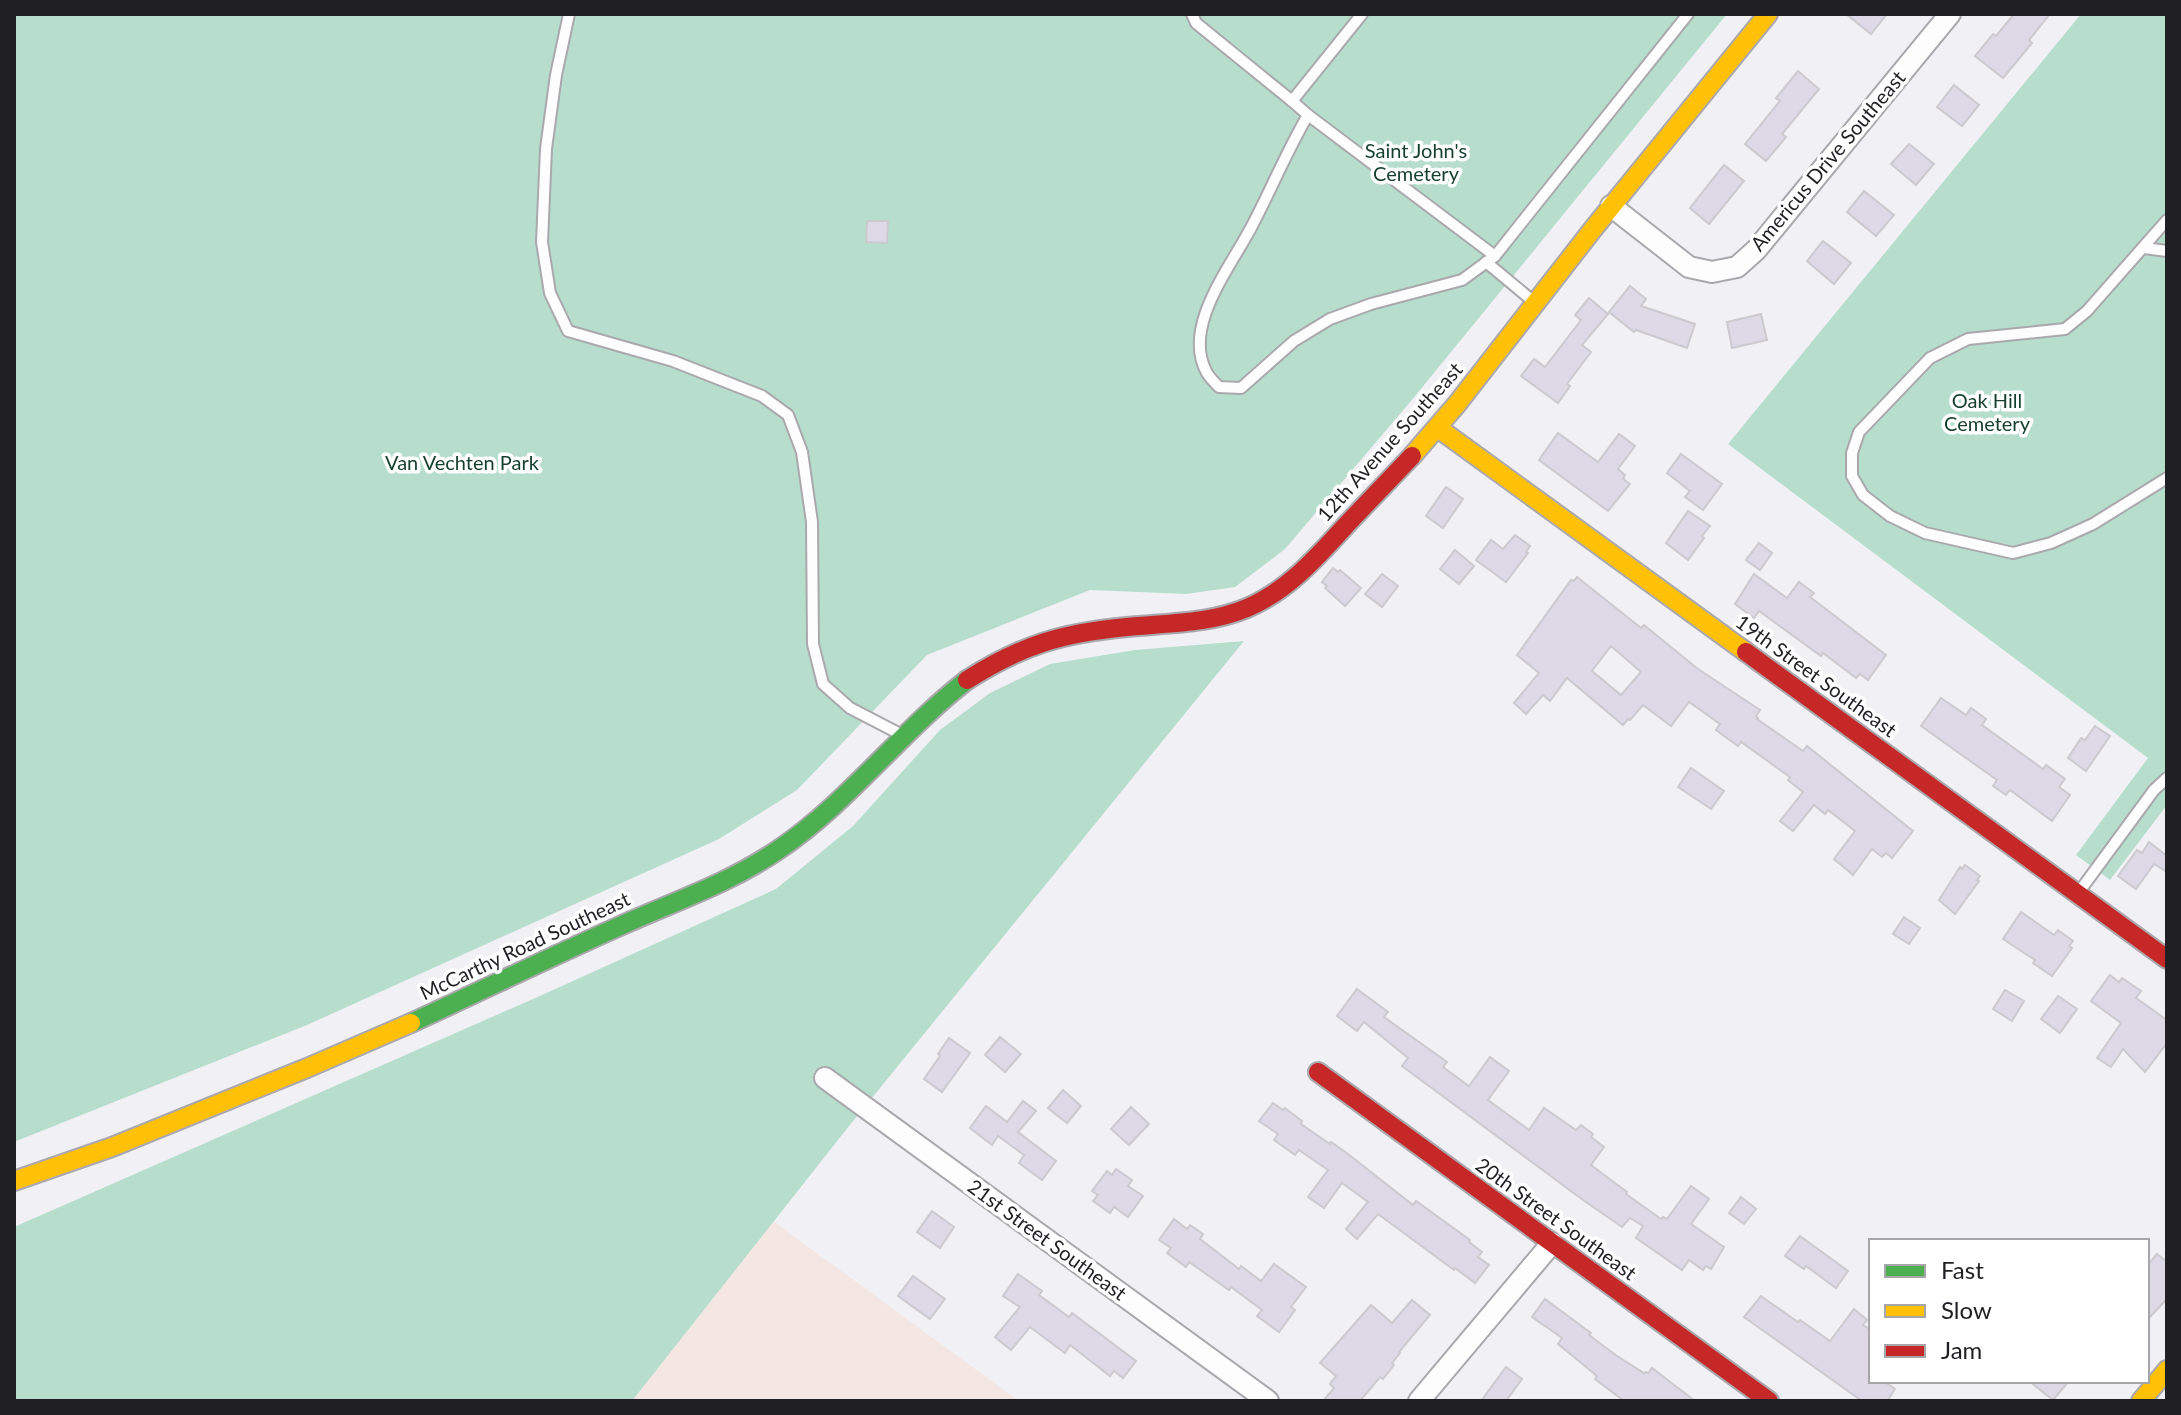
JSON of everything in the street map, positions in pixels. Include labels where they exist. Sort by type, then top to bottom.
[{"type":"street","name":"12th Avenue Southeast","points":[[999,659],[1059,638],[1123,627],[1205,621],[1229,616],[1277,592],[1438,428],[1611,206],[1768,14]]},
{"type":"street","name":"Americus Drive Southeast","points":[[1611,206],[1689,267],[1712,272],[1737,267],[1756,250],[1950,14]]},
{"type":"street","name":"19th Street Southeast","points":[[1438,428],[2167,959]]},
{"type":"street","name":"McCarthy Road Southeast","points":[[14,1181],[83,1158],[368,1043],[485,991],[618,926],[745,871],[783,848],[815,823],[934,703],[999,659]]},
{"type":"street","name":"20th Street Southeast","points":[[1318,1072],[1769,1401]]},
{"type":"street","name":"21st Street Southeast","points":[[825,1078],[1268,1401]]},
{"type":"street","points":[[1419,1401],[1552,1243]]},
{"type":"street","points":[[2141,1401],[2167,1370]]},
{"type":"lane","points":[[569,14],[556,75],[546,149],[542,242],[550,293],[568,331],[673,361],[762,396],[788,415],[802,452],[808,491],[812,522],[813,644],[823,684],[850,708],[902,735]]},
{"type":"lane","points":[[1192,14],[1196,23],[1490,259],[1536,303]]},
{"type":"lane","points":[[1292,101],[1362,14]]},
{"type":"lane","points":[[1308,115],[1286,153],[1254,223],[1223,274],[1203,321],[1200,353],[1207,375],[1219,387],[1241,388],[1294,341],[1330,319],[1371,304],[1462,280],[1490,259],[1688,14]]},
{"type":"lane","points":[[2167,220],[2087,311],[2065,329],[1968,339],[1930,358],[1859,432],[1852,453],[1852,476],[1863,495],[1890,516],[1925,533],[2013,553],[2051,543],[2093,524],[2167,478]]},
{"type":"lane","points":[[2144,248],[2167,251]]},
{"type":"lane","points":[[2078,893],[2154,790],[2167,778]]},
{"type":"shaded area","points":[[773,1221],[1019,1401],[632,1401]]},
{"type":"green space","name":"Van Vechten Park","points":[[14,14],[1727,14],[1411,401],[1285,549],[1235,587],[1186,594],[1090,590],[927,655],[797,790],[719,839],[307,1025],[14,1142]]},
{"type":"green space","name":"Oak Hill Cemetery","points":[[2081,14],[2167,14],[2167,805],[2110,880],[2076,855],[2148,758],[1728,444]]},
{"type":"green space","points":[[1244,641],[849,1126],[632,1401],[14,1401],[14,1227],[776,889],[853,826],[940,730],[990,693],[1050,664],[1135,650]]},
{"type":"building","points":[[1846,14],[1887,14],[1871,34]]},
{"type":"building","points":[[2014,14],[2050,14],[2029,40],[2032,43],[2003,78],[1975,56]]},
{"type":"building","points":[[1798,71],[1819,89],[1782,134],[1786,137],[1766,161],[1745,144],[1780,101],[1776,98]]},
{"type":"building","points":[[1954,85],[1979,105],[1962,126],[1937,107]]},
{"type":"building","points":[[1909,144],[1934,164],[1916,185],[1891,164]]},
{"type":"building","points":[[1724,165],[1744,181],[1709,224],[1690,208]]},
{"type":"building","points":[[1864,191],[1894,215],[1876,236],[1847,212]]},
{"type":"building","points":[[867,221],[888,221],[887,243],[866,242]]},
{"type":"building","points":[[1823,241],[1851,263],[1834,284],[1807,261]]},
{"type":"building","points":[[1630,286],[1646,299],[1641,306],[1695,324],[1687,348],[1636,330],[1634,332],[1609,312]]},
{"type":"building","points":[[1589,298],[1608,314],[1582,345],[1591,352],[1567,384],[1570,386],[1558,403],[1521,376],[1534,359],[1545,367],[1581,320],[1575,315]]},
{"type":"building","points":[[1761,314],[1767,340],[1732,348],[1727,322]]},
{"type":"building","points":[[1558,433],[1598,462],[1619,434],[1635,446],[1618,469],[1630,484],[1608,511],[1539,460]]},
{"type":"building","points":[[1681,454],[1722,484],[1703,510],[1685,497],[1690,491],[1667,473]]},
{"type":"building","points":[[1446,487],[1463,499],[1443,528],[1426,516]]},
{"type":"building","points":[[1688,511],[1710,526],[1688,560],[1666,543]]},
{"type":"building","points":[[1515,535],[1530,546],[1506,582],[1476,560],[1491,540],[1503,549]]},
{"type":"building","points":[[1759,543],[1772,553],[1760,570],[1746,560]]},
{"type":"building","points":[[1455,550],[1474,566],[1459,584],[1440,569]]},
{"type":"building","points":[[1333,568],[1338,572],[1340,570],[1361,588],[1345,606],[1322,582]]},
{"type":"building","points":[[1382,574],[1398,586],[1382,607],[1365,594]]},
{"type":"building","points":[[1754,574],[1787,598],[1799,582],[1814,593],[1810,597],[1886,655],[1868,680],[1860,674],[1856,678],[1823,653],[1821,656],[1759,611],[1754,618],[1735,604]]},
{"type":"building","points":[[1577,577],[1641,628],[1644,625],[1698,669],[1760,710],[1757,719],[1803,751],[1807,746],[1913,831],[1892,858],[1886,853],[1882,857],[1872,849],[1853,875],[1834,859],[1855,831],[1828,810],[1825,814],[1814,805],[1793,831],[1780,821],[1803,792],[1788,780],[1790,777],[1741,742],[1738,746],[1716,730],[1720,724],[1689,702],[1671,726],[1643,705],[1623,725],[1567,678],[1550,701],[1543,695],[1526,714],[1514,703],[1539,673],[1517,655],[1571,580]],"holes":[[[1611,646],[1641,672],[1621,695],[1592,671]]]},
{"type":"building","points":[[1941,698],[1966,715],[1971,708],[1986,719],[1982,725],[2043,769],[2046,765],[2065,779],[2059,787],[2070,795],[2052,821],[2010,790],[2006,795],[1993,786],[1997,780],[1921,726]]},
{"type":"building","points":[[2095,726],[2110,736],[2086,771],[2068,758],[2081,738],[2085,740]]},
{"type":"building","points":[[1691,768],[1724,791],[1711,809],[1678,787]]},
{"type":"building","points":[[2149,842],[2167,856],[2167,872],[2154,864],[2136,889],[2118,876],[2137,850],[2142,853]]},
{"type":"building","points":[[1965,865],[1980,876],[1979,881],[1955,914],[1939,900],[1960,867],[1962,869]]},
{"type":"building","points":[[2021,912],[2054,935],[2058,930],[2073,941],[2069,946],[2072,948],[2052,976],[2033,963],[2035,960],[2003,939]]},
{"type":"building","points":[[1904,917],[1920,928],[1909,944],[1893,934]]},
{"type":"building","points":[[2110,975],[2119,982],[2122,978],[2141,991],[2136,998],[2167,1020],[2167,1043],[2145,1072],[2123,1049],[2111,1067],[2097,1058],[2121,1023],[2091,1001]]},
{"type":"building","points":[[1357,989],[1388,1012],[1384,1017],[1447,1062],[1443,1067],[1469,1086],[1490,1057],[1509,1071],[1488,1100],[1529,1130],[1544,1108],[1576,1130],[1581,1125],[1593,1134],[1591,1137],[1604,1147],[1591,1165],[1661,1219],[1667,1219],[1691,1186],[1709,1199],[1691,1224],[1724,1247],[1711,1269],[1706,1266],[1703,1270],[1689,1260],[1682,1270],[1636,1238],[1643,1226],[1630,1218],[1622,1227],[1402,1066],[1408,1058],[1364,1022],[1357,1031],[1337,1016]]},
{"type":"building","points":[[2005,990],[2024,1001],[2012,1021],[1993,1009]]},
{"type":"building","points":[[2058,996],[2077,1009],[2060,1033],[2041,1019]]},
{"type":"building","points":[[1000,1037],[1021,1054],[1005,1072],[985,1055]]},
{"type":"building","points":[[949,1038],[970,1053],[942,1092],[924,1079]]},
{"type":"building","points":[[1063,1090],[1081,1106],[1067,1123],[1048,1108]]},
{"type":"building","points":[[1023,1101],[1036,1111],[1018,1132],[1056,1161],[1042,1180],[1019,1163],[1024,1155],[998,1136],[992,1145],[970,1128],[986,1106],[1007,1122]]},
{"type":"building","points":[[1273,1103],[1283,1110],[1285,1108],[1302,1121],[1301,1124],[1348,1154],[1413,1205],[1416,1201],[1470,1240],[1482,1252],[1478,1257],[1489,1265],[1475,1283],[1378,1214],[1357,1239],[1346,1229],[1368,1202],[1342,1183],[1324,1208],[1308,1197],[1328,1170],[1299,1150],[1295,1155],[1274,1140],[1278,1134],[1259,1121]]},
{"type":"building","points":[[1131,1107],[1149,1124],[1129,1145],[1111,1129]]},
{"type":"building","points":[[1116,1169],[1132,1180],[1128,1186],[1143,1196],[1128,1217],[1114,1207],[1110,1213],[1093,1201],[1098,1195],[1092,1191],[1107,1171],[1112,1175]]},
{"type":"building","points":[[1741,1197],[1756,1209],[1744,1224],[1729,1213]]},
{"type":"building","points":[[932,1211],[954,1227],[940,1248],[917,1232]]},
{"type":"building","points":[[1174,1219],[1187,1229],[1190,1225],[1203,1234],[1200,1239],[1239,1269],[1241,1266],[1261,1281],[1274,1264],[1306,1287],[1291,1307],[1295,1310],[1279,1332],[1257,1316],[1262,1310],[1231,1287],[1229,1290],[1189,1262],[1186,1267],[1167,1253],[1171,1248],[1159,1240]]},
{"type":"building","points":[[1800,1236],[1848,1271],[1836,1288],[1806,1266],[1804,1269],[1785,1256]]},
{"type":"building","points":[[2157,1254],[2167,1262],[2167,1299],[2149,1318],[2149,1264]]},
{"type":"building","points":[[1018,1274],[1042,1291],[1039,1295],[1069,1317],[1072,1313],[1136,1361],[1123,1378],[1114,1371],[1110,1376],[1070,1345],[1065,1353],[1030,1327],[1011,1350],[995,1337],[1020,1307],[1003,1296]]},
{"type":"building","points":[[913,1276],[945,1299],[930,1319],[898,1296]]},
{"type":"building","points":[[1761,1296],[1830,1341],[1854,1309],[1867,1320],[1863,1325],[1869,1329],[1869,1383],[1887,1383],[1895,1389],[1887,1401],[1862,1401],[1744,1317]]},
{"type":"building","points":[[1545,1299],[1617,1356],[1644,1373],[1652,1368],[1695,1401],[1624,1401],[1558,1344],[1562,1338],[1532,1317]]},
{"type":"building","points":[[1412,1300],[1430,1315],[1399,1352],[1383,1379],[1380,1377],[1360,1401],[1323,1401],[1334,1388],[1330,1384],[1336,1376],[1320,1363],[1371,1305],[1392,1323]]},
{"type":"building","points":[[1506,1367],[1522,1379],[1506,1401],[1481,1401]]},
{"type":"building","points":[[2032,1383],[2067,1383],[2053,1400]]},
{"type":"traffic: fast","points":[[411,1023],[760,862],[828,810],[967,680]]},
{"type":"traffic: slow","points":[[1412,456],[1457,404],[1593,229],[1768,14]]},
{"type":"traffic: slow","points":[[1438,428],[1746,652]]},
{"type":"traffic: slow","points":[[14,1181],[112,1147],[411,1023]]},
{"type":"traffic: slow","points":[[2141,1401],[2167,1370]]},
{"type":"traffic: jam","points":[[967,680],[1025,649],[1062,637],[1203,620],[1247,608],[1290,582],[1315,559],[1412,456]]},
{"type":"traffic: jam","points":[[1746,652],[2167,959]]},
{"type":"traffic: jam","points":[[1318,1072],[1769,1401]]},
{"type":"park label","name":"Saint John's Cemetery","points":[[1416,162]]}]
